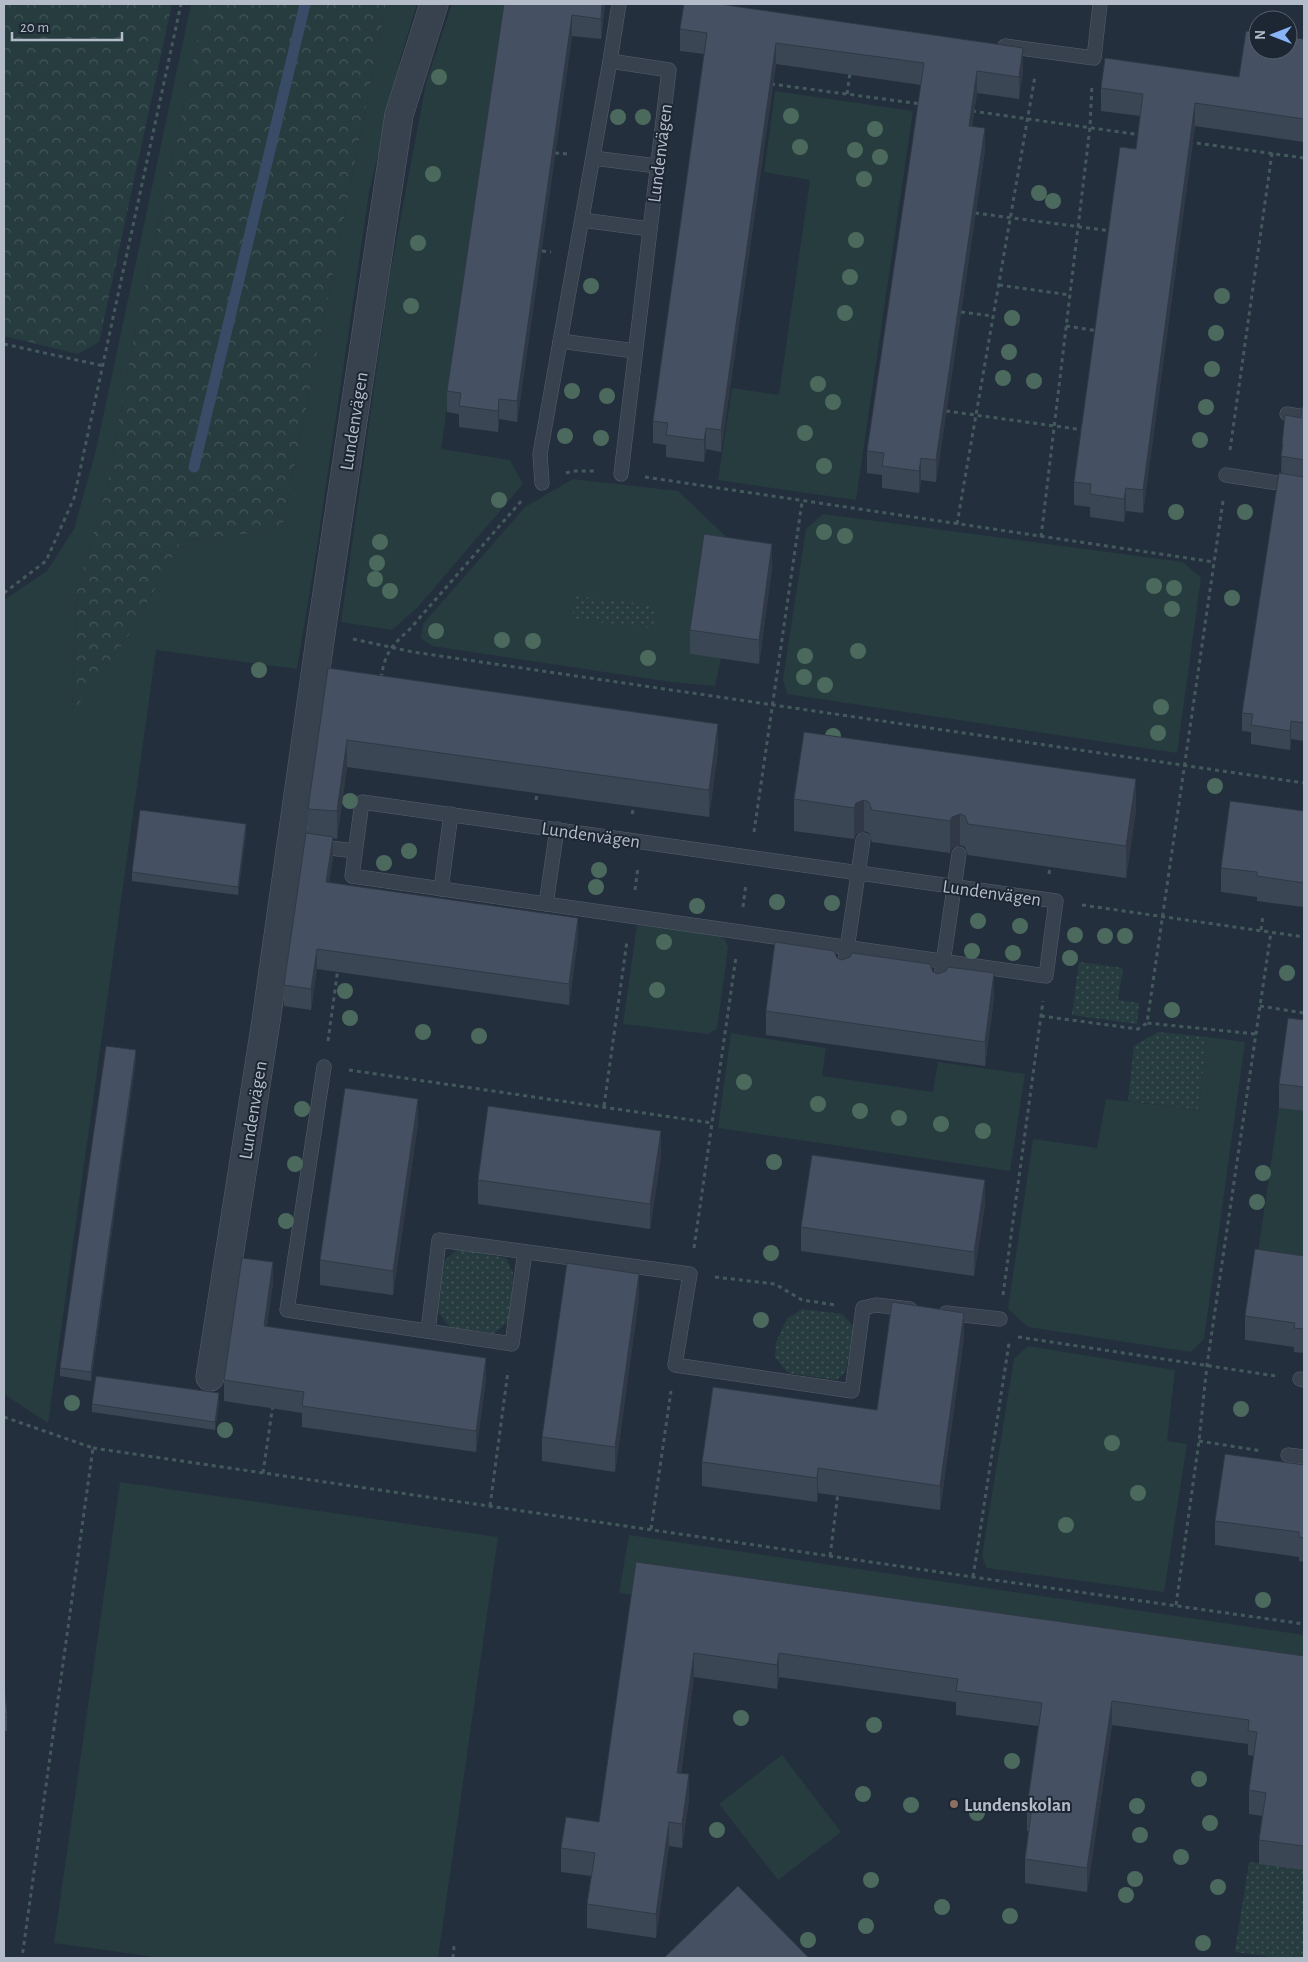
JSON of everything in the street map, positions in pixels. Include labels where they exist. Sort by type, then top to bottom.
[{"type":"street","name":"Lundenvägen","points":[[210,1377],[266,1021],[399,115],[434,4]]},
{"type":"lane","points":[[542,483],[540,454],[619,4]]},
{"type":"lane","points":[[991,44],[1094,58],[1100,4]]},
{"type":"lane","name":"Lundenvägen","points":[[610,61],[669,70],[621,474]]},
{"type":"lane","points":[[593,158],[657,166]]},
{"type":"lane","points":[[582,220],[650,229]]},
{"type":"lane","points":[[560,340],[635,352]]},
{"type":"lane","points":[[1286,414],[1304,417]]},
{"type":"lane","points":[[1226,475],[1304,487]]},
{"type":"lane","name":"Lundenvägen","points":[[362,802],[750,857],[1056,901],[1046,976],[352,876],[362,802]]},
{"type":"lane","points":[[441,889],[452,814]]},
{"type":"lane","points":[[546,904],[557,829]]},
{"type":"lane","points":[[843,976],[863,840]]},
{"type":"lane","points":[[291,842],[355,851]]},
{"type":"lane","points":[[939,990],[959,854]]},
{"type":"lane","points":[[324,1067],[287,1310],[512,1344],[525,1252]]},
{"type":"lane","points":[[428,1331],[439,1240],[690,1274],[675,1365],[852,1391],[863,1308],[876,1305],[1000,1319]]},
{"type":"lane","points":[[1288,1455],[1304,1457]]},
{"type":"path","points":[[4,593],[46,561],[74,498],[181,4]]},
{"type":"path","points":[[957,524],[1039,51]]},
{"type":"path","points":[[1040,537],[1090,127],[1094,58]]},
{"type":"path","points":[[847,94],[852,65]]},
{"type":"path","points":[[763,83],[924,104]]},
{"type":"path","points":[[971,111],[1147,136]]},
{"type":"path","points":[[1186,141],[1304,158]]},
{"type":"path","points":[[1040,1016],[1138,1029],[1147,1022],[1272,154]]},
{"type":"path","points":[[976,213],[1112,231]]},
{"type":"path","points":[[999,286],[1070,295]]},
{"type":"path","points":[[961,312],[993,316]]},
{"type":"path","points":[[1066,326],[1098,331]]},
{"type":"path","points":[[4,344],[104,366]]},
{"type":"path","points":[[946,411],[1085,430]]},
{"type":"path","points":[[380,686],[383,666],[391,646],[409,630],[526,495],[542,483],[573,471],[598,471],[621,474],[1214,562]]},
{"type":"path","points":[[802,502],[771,705],[690,1274],[775,1284],[802,1300],[863,1308]]},
{"type":"path","points":[[391,646],[414,652],[1304,783]]},
{"type":"path","points":[[604,1106],[642,842]]},
{"type":"path","points":[[1056,901],[1304,937]]},
{"type":"path","points":[[1261,930],[1263,915]]},
{"type":"path","points":[[1176,1605],[1199,1441],[1207,1366],[1271,932]]},
{"type":"path","points":[[339,962],[324,1067],[712,1123]]},
{"type":"path","points":[[1000,1319],[1046,976]]},
{"type":"path","points":[[1260,1006],[1304,1013]]},
{"type":"path","points":[[1147,1022],[1256,1034]]},
{"type":"path","points":[[973,1577],[1010,1336],[1302,1379]]},
{"type":"path","points":[[490,1506],[512,1344]]},
{"type":"path","points":[[651,1529],[675,1365]]},
{"type":"path","points":[[263,1473],[274,1396]]},
{"type":"path","points":[[4,1417],[93,1448],[1304,1624]]},
{"type":"path","points":[[1199,1441],[1288,1455]]},
{"type":"path","points":[[22,1958],[93,1448]]},
{"type":"path","points":[[830,1556],[839,1488]]},
{"type":"path","points":[[452,1958],[454,1946]]},
{"type":"green space","points":[[4,4],[172,4],[99,342],[78,354],[4,336]]},
{"type":"green space","points":[[191,4],[205,4],[132,347],[107,487],[77,589],[72,712],[131,632],[181,541],[282,530],[386,4],[417,4],[401,56],[369,193],[297,669],[156,650],[48,1423],[4,1394],[4,600],[47,571],[74,529],[96,450]]},
{"type":"green space","points":[[205,4],[386,4],[282,530],[181,541],[131,632],[72,713],[77,589],[107,487],[132,347]]},
{"type":"green space","points":[[452,4],[506,4],[441,449],[510,460],[523,484],[418,607],[392,630],[341,622],[390,275],[426,83]]},
{"type":"green space","points":[[775,91],[913,111],[856,500],[718,480],[732,388],[779,395],[810,180],[764,172]]},
{"type":"green space","points":[[573,479],[678,491],[737,547],[690,654],[721,658],[715,686],[671,682],[432,646],[421,638],[423,624],[525,507]]},
{"type":"green space","points":[[823,514],[1183,562],[1201,578],[1177,753],[787,694],[783,679],[806,529]]},
{"type":"green space","points":[[575,596],[656,605],[653,628],[572,619]]},
{"type":"green space","points":[[637,925],[715,935],[725,939],[728,948],[717,1029],[708,1034],[623,1024]]},
{"type":"green space","points":[[1079,962],[1123,968],[1118,1000],[1139,1003],[1137,1024],[1072,1015]]},
{"type":"green space","points":[[1158,1032],[1207,1037],[1198,1110],[1128,1101],[1134,1046]]},
{"type":"green space","points":[[731,1033],[826,1048],[822,1076],[933,1092],[938,1062],[1025,1074],[1010,1171],[718,1128]]},
{"type":"green space","points":[[1207,1037],[1245,1042],[1204,1339],[1191,1352],[1028,1327],[1008,1309],[1033,1139],[1097,1148],[1106,1099],[1198,1110]]},
{"type":"green space","points":[[1279,1108],[1304,1111],[1304,1280],[1255,1273]]},
{"type":"green space","points":[[458,1249],[506,1258],[513,1273],[510,1320],[495,1333],[450,1327],[438,1312],[444,1261]]},
{"type":"green space","points":[[802,1309],[842,1314],[854,1327],[846,1371],[837,1380],[788,1373],[775,1357],[776,1342],[787,1319]]},
{"type":"green space","points":[[1028,1346],[1175,1370],[1167,1441],[1187,1444],[1164,1592],[987,1568],[982,1556],[1014,1359]]},
{"type":"green space","points":[[120,1482],[498,1537],[438,1958],[162,1958],[54,1943]]},
{"type":"green space","points":[[629,1535],[1304,1635],[1304,1680],[619,1593]]},
{"type":"green space","points":[[782,1755],[841,1832],[778,1880],[719,1804]]},
{"type":"green space","points":[[1249,1862],[1304,1870],[1304,1958],[1280,1958],[1235,1952]]},
{"type":"building","points":[[504,4],[602,4],[601,19],[572,15],[517,401],[499,399],[498,411],[459,406],[461,393],[447,391]]},
{"type":"building","points":[[684,4],[719,4],[1023,48],[1019,77],[977,71],[969,126],[985,128],[936,460],[921,458],[919,471],[882,466],[884,453],[867,451],[924,63],[776,43],[721,430],[706,428],[704,440],[666,435],[668,423],[653,421],[707,33],[680,29]]},
{"type":"building","points":[[1246,31],[1248,31],[1248,60],[1298,60],[1298,38],[1304,39],[1304,119],[1195,103],[1143,490],[1126,488],[1124,499],[1090,494],[1091,484],[1074,482],[1120,147],[1136,149],[1143,94],[1101,88],[1105,58],[1239,77]]},
{"type":"building","points":[[1302,407],[1304,407],[1304,460],[1281,456],[1285,415],[1301,418]]},
{"type":"building","points":[[1279,473],[1304,477],[1304,723],[1291,721],[1290,731],[1251,725],[1253,714],[1242,713]]},
{"type":"building","points":[[704,534],[772,544],[759,640],[690,630]]},
{"type":"building","points":[[328,668],[718,724],[709,790],[347,740],[337,811],[308,809]]},
{"type":"building","points":[[804,732],[1136,779],[1126,846],[968,824],[965,816],[960,814],[952,817],[950,821],[872,810],[869,802],[864,800],[856,803],[854,808],[794,799]]},
{"type":"building","points":[[1230,801],[1304,811],[1304,883],[1257,876],[1257,872],[1221,868]]},
{"type":"building","points":[[140,810],[246,824],[238,887],[132,872]]},
{"type":"building","points":[[306,833],[333,837],[326,882],[578,918],[569,984],[317,949],[311,989],[284,985]]},
{"type":"building","points":[[775,942],[834,951],[837,958],[842,960],[850,957],[852,953],[930,964],[933,972],[938,974],[946,971],[948,967],[994,973],[985,1042],[766,1011]]},
{"type":"building","points":[[1288,1018],[1304,1020],[1304,1087],[1279,1084]]},
{"type":"building","points":[[106,1046],[136,1050],[91,1372],[60,1368]]},
{"type":"building","points":[[345,1088],[418,1099],[393,1271],[320,1260]]},
{"type":"building","points":[[488,1106],[661,1131],[650,1204],[478,1180]]},
{"type":"building","points":[[812,1155],[985,1180],[974,1252],[801,1227]]},
{"type":"building","points":[[1255,1249],[1304,1256],[1304,1329],[1294,1328],[1295,1323],[1245,1316]]},
{"type":"building","points":[[242,1258],[273,1262],[264,1326],[486,1358],[476,1431],[302,1406],[304,1392],[224,1380]]},
{"type":"building","points":[[567,1263],[639,1274],[615,1447],[542,1437]]},
{"type":"building","points":[[892,1302],[964,1313],[940,1486],[818,1468],[817,1478],[702,1462],[713,1387],[877,1410]]},
{"type":"building","points":[[96,1376],[219,1393],[215,1422],[92,1404]]},
{"type":"building","points":[[1225,1454],[1304,1465],[1304,1538],[1299,1537],[1299,1532],[1215,1521]]},
{"type":"building","points":[[636,1562],[1304,1656],[1304,1846],[1259,1840],[1266,1793],[1249,1790],[1257,1732],[1248,1731],[1249,1720],[1112,1701],[1087,1868],[1025,1859],[1032,1807],[1027,1807],[1042,1703],[956,1691],[958,1679],[779,1653],[777,1665],[694,1653],[677,1773],[689,1774],[682,1824],[669,1822],[656,1914],[587,1904],[595,1853],[561,1848],[566,1817],[599,1822]]},
{"type":"building","points":[[4,1685],[7,1714],[4,1714]]},
{"type":"building","points":[[738,1886],[809,1958],[664,1958]]},
{"type":"waterway","points":[[194,467],[305,4]]},
{"type":"place","name":"Lundenskolan","points":[[954,1804]]}]
